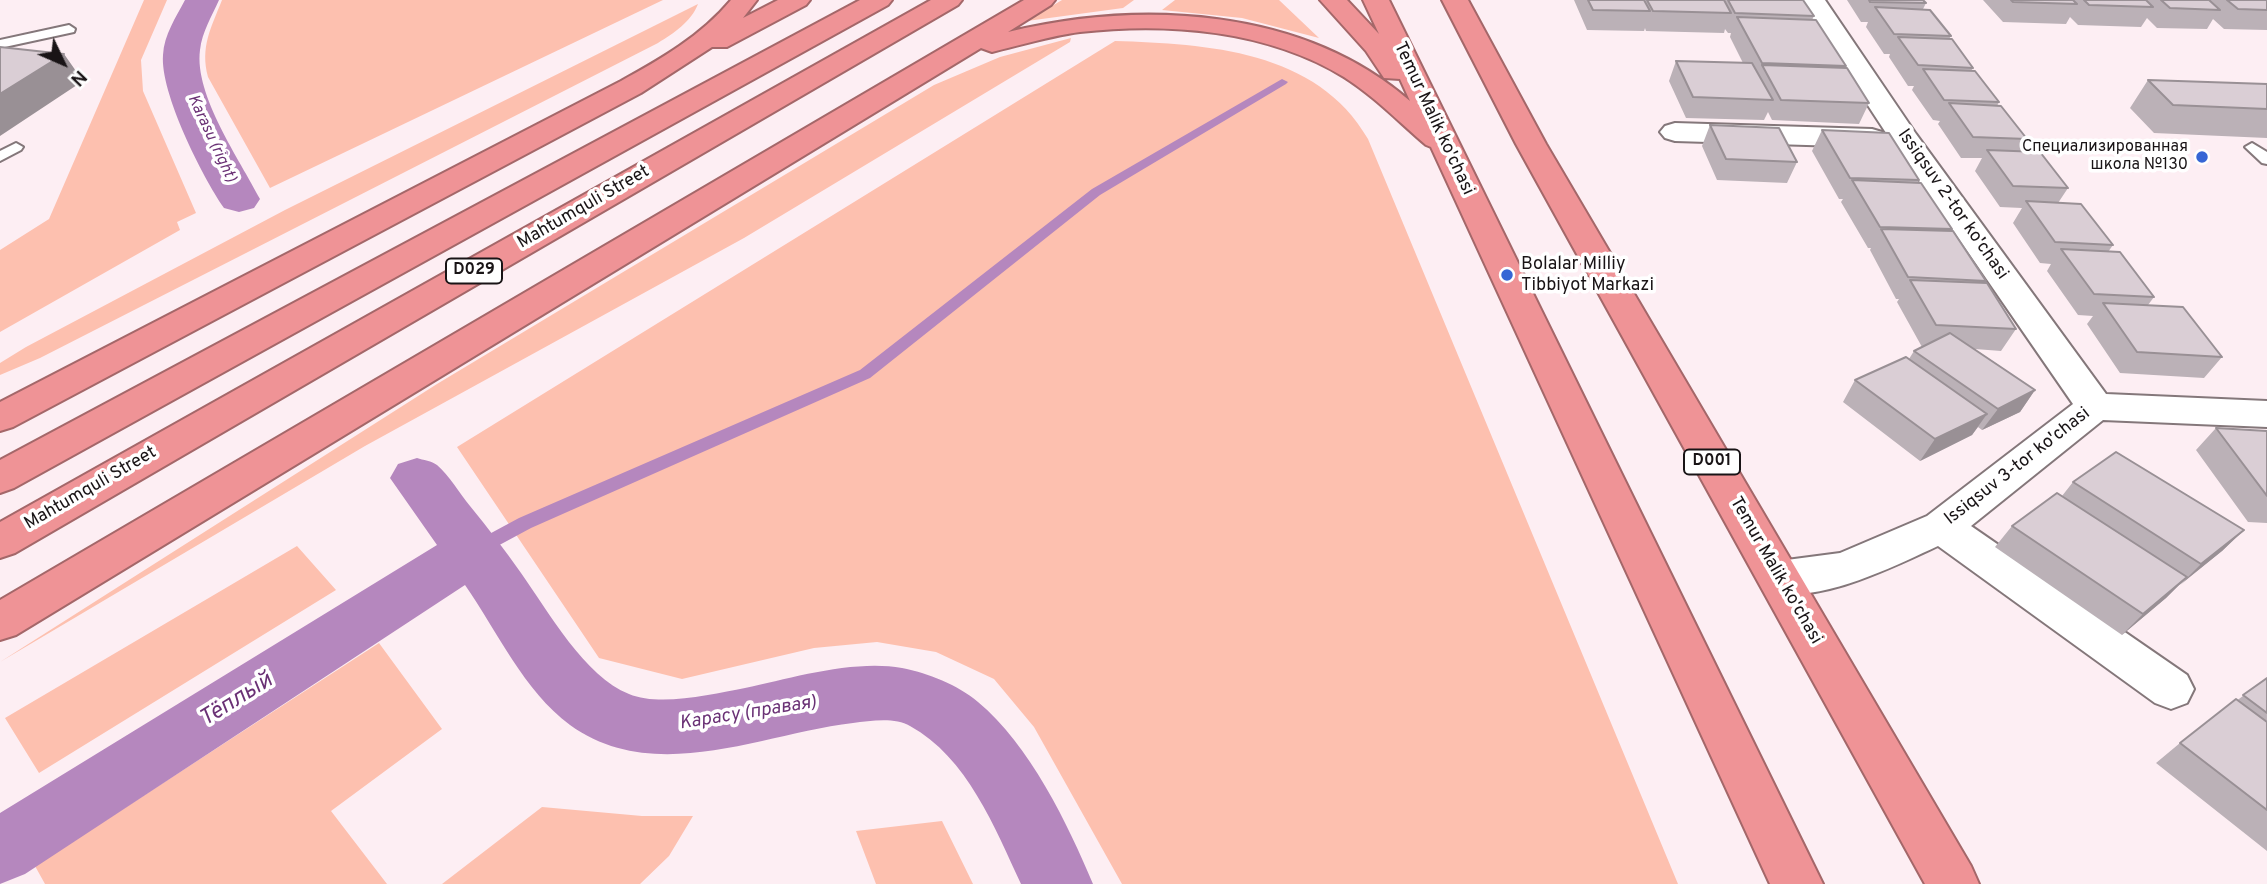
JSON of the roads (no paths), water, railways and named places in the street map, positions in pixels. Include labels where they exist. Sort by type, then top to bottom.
[{"type":"highway","points":[[631,87],[703,43],[744,0]]},
{"type":"highway","points":[[0,418],[796,0]]},
{"type":"highway","name":"D029","points":[[0,478],[879,0]]},
{"type":"highway","name":"Mahtumquli Street","points":[[0,542],[949,0]]},
{"type":"highway","points":[[0,622],[1042,0]]},
{"type":"highway","points":[[1333,0],[1375,45],[1447,149]]},
{"type":"highway","name":"Temur Malik ko'chasi","points":[[1376,0],[1797,884]]},
{"type":"highway","name":"Temur Malik ko'chasi","points":[[1455,0],[1473,39],[1954,884]]},
{"type":"highway","points":[[1464,0],[1473,39]]},
{"type":"highway","points":[[922,71],[997,42],[1077,25],[1138,21],[1213,26],[1288,43],[1336,62],[1368,81],[1447,149]]},
{"type":"street","name":"Issiqsuv 2-tor ko'chasi","points":[[1812,0],[1905,139],[2095,407]]},
{"type":"street","points":[[1675,132],[1905,139]]},
{"type":"street","name":"Issiqsuv 3-tor ko'chasi","points":[[1779,578],[1845,569],[1942,527],[2095,407],[2267,414]]},
{"type":"street","points":[[1942,527],[2171,689]]},
{"type":"lane","points":[[0,44],[69,29]]},
{"type":"lane","points":[[0,157],[16,146]]},
{"type":"lane","points":[[2252,147],[2267,160]]},
{"type":"waterway","name":"Karasu (right)","points":[[202,0],[184,41],[182,70],[193,107],[239,199]]},
{"type":"waterway","points":[[473,551],[525,523],[865,374],[1096,192],[1282,82]]},
{"type":"waterway","name":"Карасу (правая)","points":[[417,478],[472,551]]},
{"type":"waterway","name":"Тёплый","points":[[0,851],[472,551]]},
{"type":"waterway","name":"Карасу (правая)","points":[[472,551],[558,672],[591,704],[622,721],[665,727],[709,723],[837,697],[860,695],[901,695],[930,704],[955,721],[997,770],[1058,884]]},
{"type":"place","name":"Специализированная школа №130","points":[[2202,157]]},
{"type":"place","name":"Bolalar Milliy Tibbiyot Markazi","points":[[1507,275]]}]
